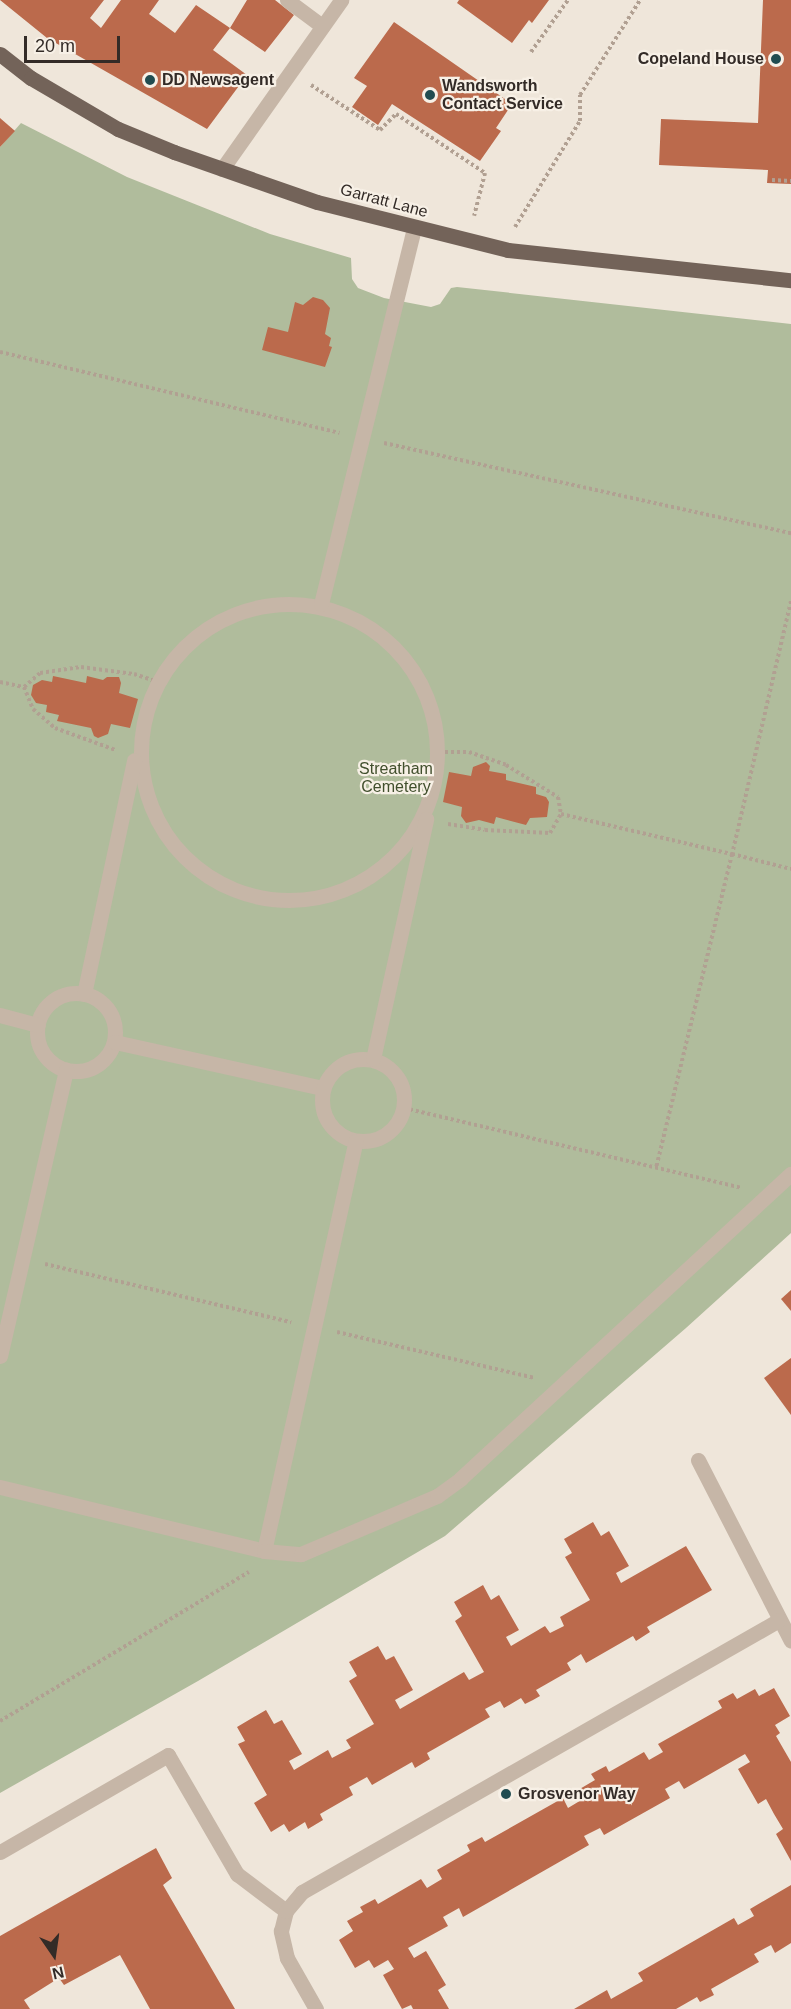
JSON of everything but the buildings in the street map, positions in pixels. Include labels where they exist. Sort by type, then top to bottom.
[{"type":"main road","name":"Garratt Lane","points":[[0,54],[31,78],[118,129],[317,202],[508,250],[791,280]]},
{"type":"street","points":[[287,0],[322,26]]},
{"type":"street","points":[[222,169],[340,0]]},
{"type":"street","points":[[321,604],[414,228]]},
{"type":"street","points":[[84,994],[140,732],[162,671],[185,643],[250,607],[283,602],[321,604],[345,613],[386,638],[425,690],[435,720],[439,752],[373,1059]]},
{"type":"street","points":[[140,732],[140,774],[153,817],[191,865],[225,887],[243,894],[289,901],[337,893],[378,872],[427,816]]},
{"type":"street","points":[[66,994],[84,994],[105,1005],[111,1014],[116,1028],[115,1042],[99,1065],[87,1070],[66,1070],[56,1066],[44,1053],[38,1038],[38,1025],[43,1011],[53,1001],[66,994]]},
{"type":"street","points":[[0,1015],[38,1025]]},
{"type":"street","points":[[115,1042],[323,1088]]},
{"type":"street","points":[[353,1059],[373,1059],[386,1065],[397,1075],[405,1093],[404,1108],[399,1122],[389,1132],[376,1139],[356,1141],[342,1136],[331,1127],[324,1114],[321,1100],[323,1088],[329,1076],[340,1065],[353,1059]]},
{"type":"street","points":[[0,1356],[66,1070]]},
{"type":"street","points":[[264,1551],[356,1141]]},
{"type":"street","points":[[0,1487],[264,1551],[301,1554],[437,1496],[460,1479],[791,1174]]},
{"type":"street","points":[[698,1460],[791,1641]]},
{"type":"street","points":[[316,2009],[287,1958],[281,1931],[286,1911],[302,1892],[779,1620]]},
{"type":"street","points":[[0,1852],[168,1755],[237,1874],[286,1911]]},
{"type":"path","points":[[531,52],[568,0]]},
{"type":"path","points":[[508,250],[516,221],[580,121],[580,95],[640,0]]},
{"type":"path","points":[[290,71],[380,130],[400,110]]},
{"type":"path","points":[[396,114],[485,172],[467,241]]},
{"type":"path","points":[[772,180],[791,181]]},
{"type":"path","points":[[0,352],[362,439],[791,533]]},
{"type":"path","points":[[656,1168],[791,601]]},
{"type":"path","points":[[24,687],[40,673],[81,667],[134,674],[158,682]]},
{"type":"path","points":[[0,682],[24,687]]},
{"type":"path","points":[[24,687],[33,709],[55,728],[134,757]]},
{"type":"path","points":[[427,816],[444,823],[485,830],[550,833],[561,813],[558,797],[506,765],[469,752],[439,752]]},
{"type":"path","points":[[561,813],[791,868]]},
{"type":"path","points":[[404,1108],[769,1194]]},
{"type":"path","points":[[22,1258],[562,1385]]},
{"type":"path","points":[[0,1721],[260,1565],[264,1551]]},
{"type":"green space","name":"Streatham Cemetery","points":[[21,123],[127,177],[270,234],[351,258],[352,279],[358,288],[384,298],[431,307],[440,304],[451,288],[457,287],[791,324],[791,1233],[686,1328],[445,1536],[198,1681],[0,1793],[0,147]]},
{"type":"place","name":"Copeland House","points":[[776,59]]},
{"type":"place","name":"DD Newsagent","points":[[150,80]]},
{"type":"place","name":"Wandsworth Contact Service","points":[[430,95]]},
{"type":"place","name":"Grosvenor Way","points":[[506,1794]]}]
